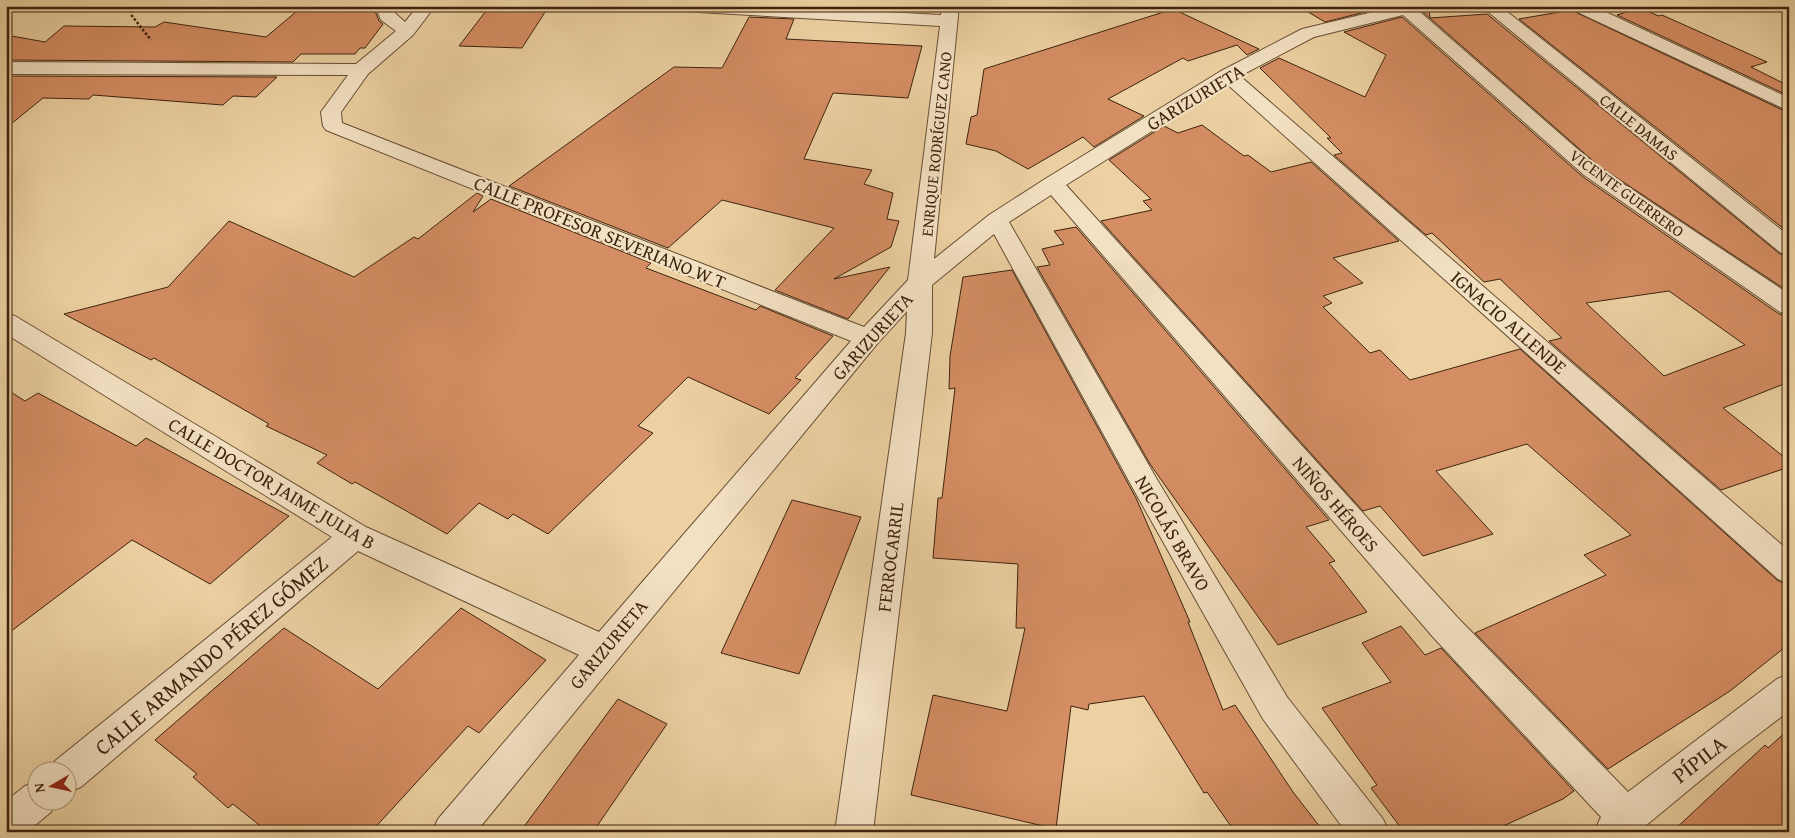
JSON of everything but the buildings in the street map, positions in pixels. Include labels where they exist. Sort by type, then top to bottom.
[{"type":"street","points":[[383,6],[387,16],[407,31]]},
{"type":"street","points":[[6,68],[360,70],[407,31],[427,6]]},
{"type":"street","points":[[680,6],[950,13]]},
{"type":"street","name":"CALLE DAMAS","points":[[1489,6],[1789,248]]},
{"type":"street","points":[[1579,6],[1789,105]]},
{"type":"street","name":"GARIZURIETA","points":[[451,832],[868,338],[920,282],[997,220],[1228,75],[1308,33],[1413,8]]},
{"type":"street","name":"VICENTE GUERRERO","points":[[1413,8],[1591,171],[1789,306]]},
{"type":"street","name":"ENRIQUE RODRÍGUEZ CANO","points":[[920,282],[950,13]]},
{"type":"street","name":"CALLE PROFESOR SEVERIANO W T","points":[[360,70],[331,112],[332,126],[868,338]]},
{"type":"street","name":"IGNACIO ALLENDE","points":[[1228,75],[1789,570]]},
{"type":"street","name":"NIÑOS HÉROES","points":[[1053,184],[1619,824]]},
{"type":"street","name":"NICOLÁS BRAVO","points":[[997,220],[1145,484],[1274,708],[1370,832]]},
{"type":"street","name":"FERROCARRIL","points":[[854,832],[919,333],[920,282]]},
{"type":"street","name":"CALLE DOCTOR JAIME JULIA B","points":[[6,322],[355,536],[603,650]]},
{"type":"street","name":"CALLE ARMANDO PÉREZ GÓMEZ","points":[[78,766],[355,536]]},
{"type":"street","name":"PÍPILA","points":[[1619,824],[1717,744],[1789,690]]},
{"type":"street","points":[[6,824],[28,807]]}]
